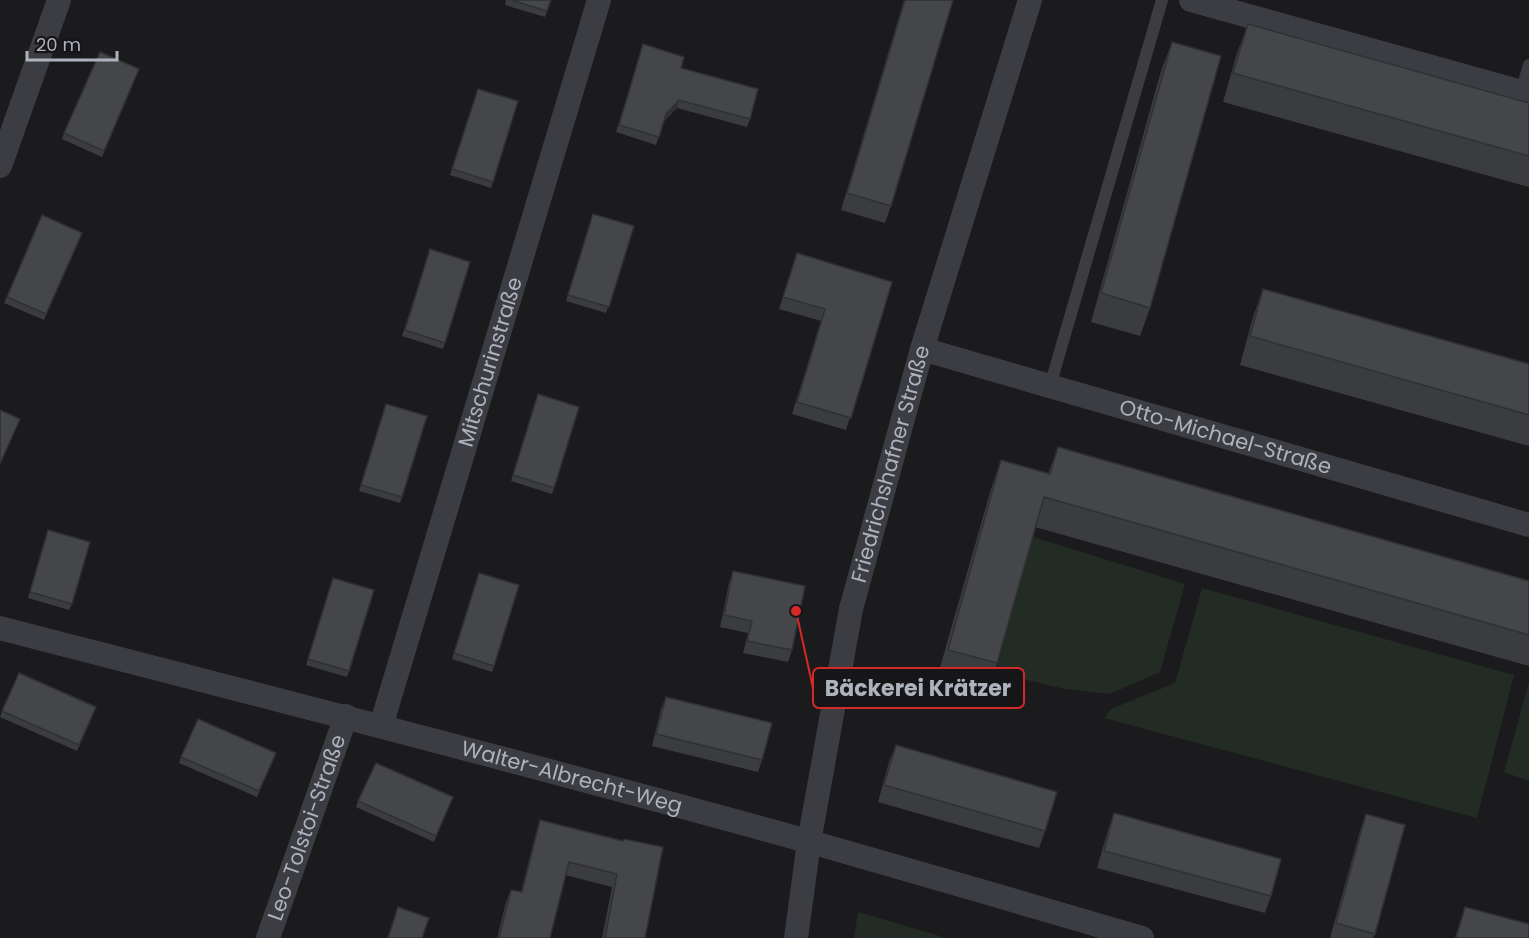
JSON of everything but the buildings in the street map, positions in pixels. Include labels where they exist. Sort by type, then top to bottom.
[{"type":"street","points":[[0,166],[59,0]]},
{"type":"street","name":"Mitschurinstraße","points":[[381,726],[599,0]]},
{"type":"street","name":"Friedrichshafner Straße","points":[[796,938],[809,842],[851,609],[922,349],[1030,0]]},
{"type":"street","points":[[1191,0],[1525,93]]},
{"type":"street","name":"Otto-Michael-Straße","points":[[922,349],[1529,525]]},
{"type":"street","name":"Walter-Albrecht-Weg","points":[[0,628],[346,716],[809,842],[1142,938]]},
{"type":"street","name":"Leo-Tolstoi-Straße","points":[[268,938],[346,716]]},
{"type":"lane","points":[[1050,386],[1162,0]]},
{"type":"lane","points":[[1525,93],[1529,65]]},
{"type":"shaded area","points":[[1030,536],[1185,584],[1160,672],[1110,694],[1065,689],[1018,678],[986,692]]},
{"type":"shaded area","points":[[1202,588],[1514,675],[1477,818],[1104,718],[1111,709],[1175,683]]},
{"type":"shaded area","points":[[1529,682],[1529,781],[1504,772]]},
{"type":"shaded area","points":[[858,912],[947,938],[854,938]]},
{"type":"place","name":"Bäckerei Krätzer","points":[[796,611]]}]
